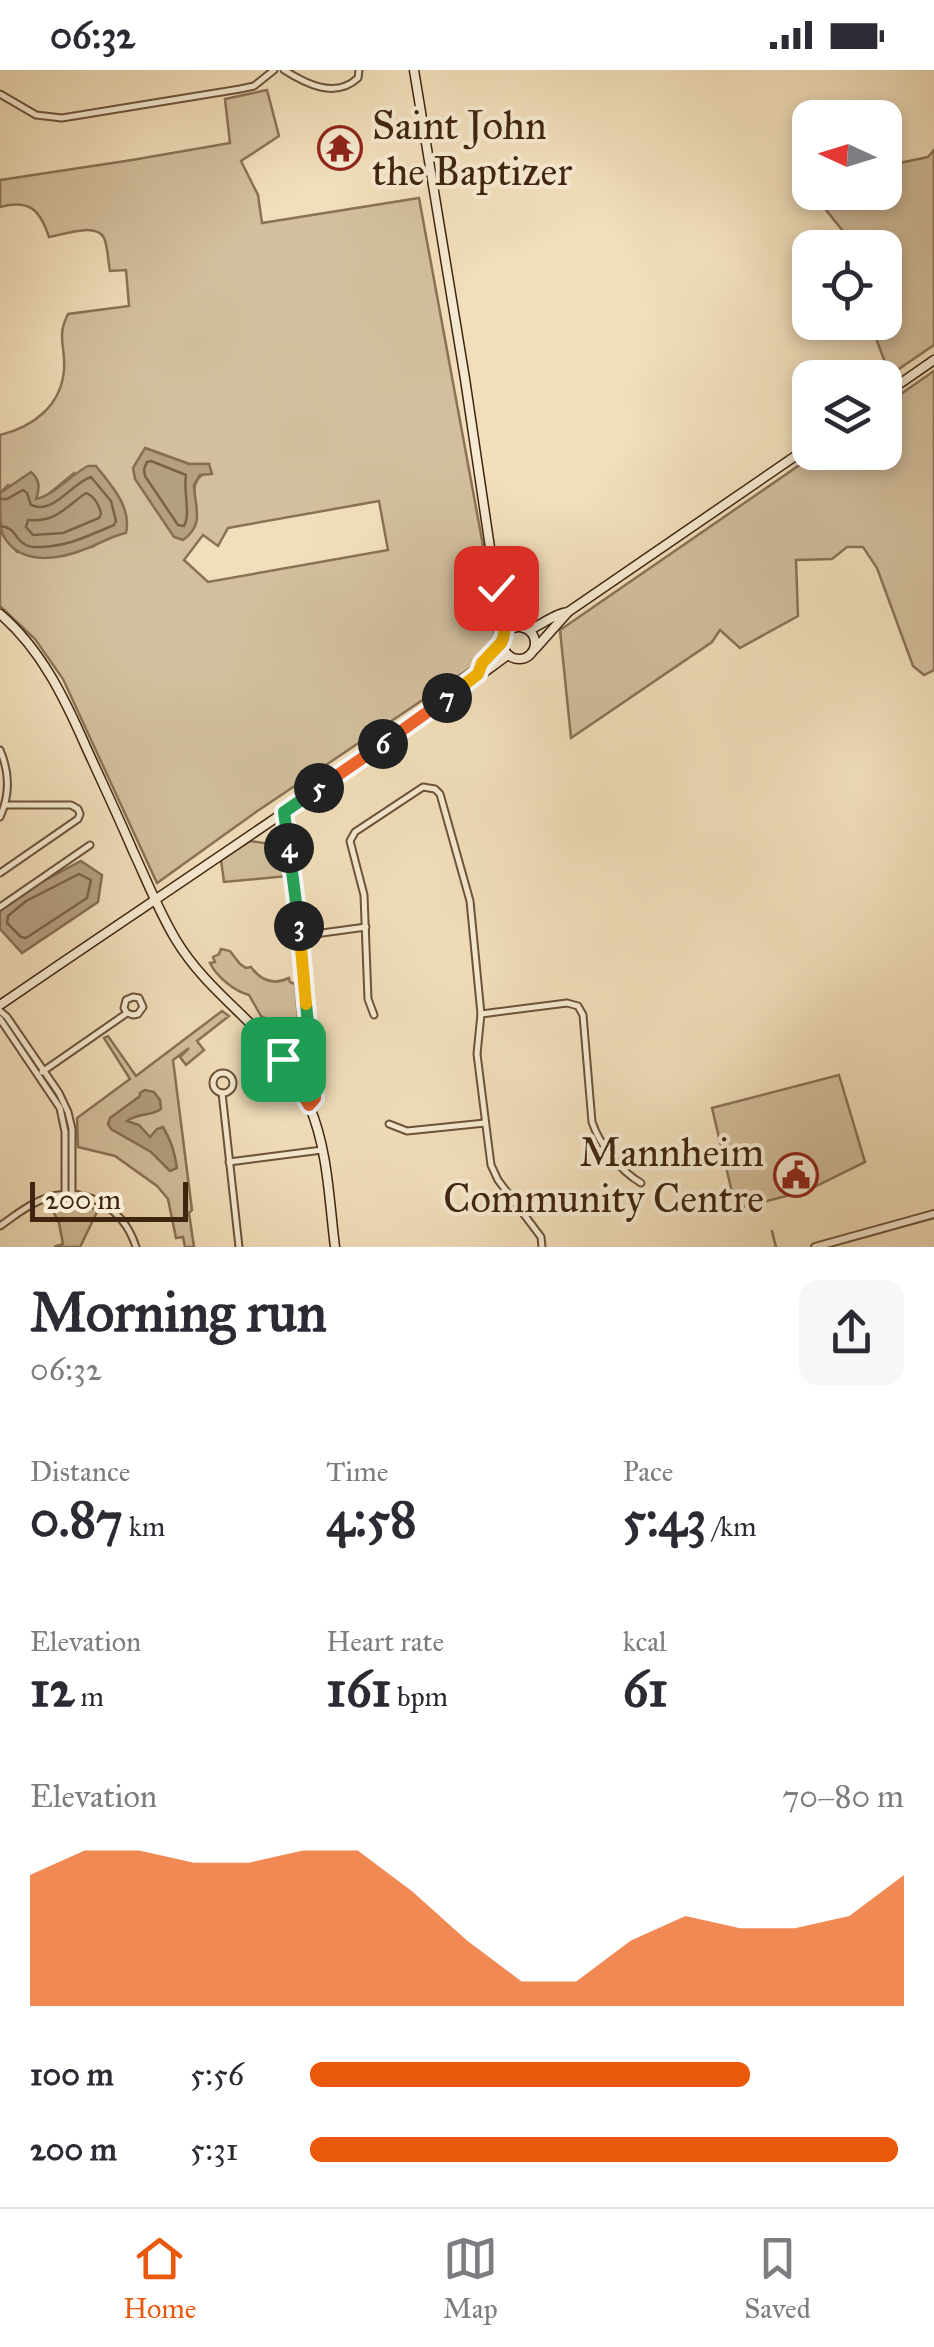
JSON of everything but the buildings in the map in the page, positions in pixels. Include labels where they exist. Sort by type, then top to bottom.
[{"type":"main road","points":[[414,70],[508,656]]},
{"type":"main road","points":[[902,382],[934,360]]},
{"type":"main road","points":[[0,1008],[412,724],[478,674],[508,656],[528,658],[568,612],[792,458]]},
{"type":"main road","points":[[496,578],[508,602],[535,638],[534,649]]},
{"type":"main road","points":[[478,674],[482,663],[513,628],[526,629],[568,612]]},
{"type":"main road","points":[[0,614],[42,662],[68,705],[155,898],[184,952],[272,1043],[294,1076],[309,1105],[322,1150],[335,1247]]},
{"type":"street","points":[[1,96],[36,115],[62,118],[254,86],[274,70]]},
{"type":"street","points":[[284,70],[310,85],[324,88],[352,83],[358,78],[358,70]]},
{"type":"street","points":[[0,750],[8,777],[0,817]]},
{"type":"street","points":[[374,1015],[368,999],[364,895],[351,837],[423,788],[434,789],[440,794],[470,900],[481,1014],[477,1044],[489,1156],[494,1173],[541,1237],[542,1247]]},
{"type":"street","points":[[0,873],[80,814],[70,805],[5,806]]},
{"type":"street","points":[[284,812],[316,1095],[309,1105]]},
{"type":"street","points":[[0,907],[90,845]]},
{"type":"street","points":[[300,936],[366,927]]},
{"type":"street","points":[[481,1014],[567,1003],[578,1006],[583,1016],[592,1122],[626,1174],[640,1183]]},
{"type":"street","points":[[0,1008],[60,1108],[69,1194]]},
{"type":"street","points":[[41,1072],[127,1013]]},
{"type":"street","points":[[0,1019],[41,1072]]},
{"type":"street","points":[[222,1093],[239,1247]]},
{"type":"street","points":[[390,1124],[407,1131],[485,1122]]},
{"type":"street","points":[[229,1162],[322,1150]]},
{"type":"street","points":[[0,1226],[39,1201],[69,1194],[95,1199],[116,1212],[136,1247]]},
{"type":"street","points":[[816,1247],[934,1214]]},
{"type":"shaded area","points":[[267,90],[279,136],[241,161],[258,195],[262,223],[419,198],[484,551],[497,650],[157,883],[63,679],[35,639],[0,606],[0,531],[17,552],[92,547],[113,535],[74,473],[45,497],[35,500],[8,485],[0,493],[0,435],[34,420],[57,394],[64,370],[62,336],[68,314],[129,306],[126,270],[110,271],[100,233],[87,230],[49,237],[32,209],[19,205],[0,207],[0,180],[230,143],[225,99]],"holes":[[[145,448],[189,464],[209,464],[196,483],[194,497]],[[379,501],[388,550],[208,582],[184,560],[203,535],[218,546],[228,528]]]},
{"type":"shaded area","points":[[934,150],[934,345],[902,367],[902,360],[884,360],[877,340],[902,340],[902,230],[842,230],[826,210],[902,210],[902,162],[928,157]]},
{"type":"shaded area","points":[[934,371],[934,670],[924,675],[913,666],[877,568],[863,547],[847,547],[832,559],[796,560],[798,616],[740,648],[720,630],[712,642],[571,738],[560,630],[792,470],[902,470],[902,393]]},
{"type":"shaded area","points":[[250,841],[284,846],[288,876],[224,882],[221,860]]},
{"type":"shaded area","points":[[221,949],[230,951],[240,964],[251,967],[263,978],[289,978],[295,984],[302,1058],[289,1049],[287,1042],[261,1016],[249,995],[232,987],[213,968],[210,963],[215,962],[213,957]]},
{"type":"shaded area","points":[[222,1011],[229,1016],[197,1041],[204,1050],[186,1065],[180,1057],[189,1048],[173,1060],[192,1210],[189,1213],[194,1247],[185,1247],[183,1237],[176,1238],[168,1199],[157,1186],[115,1156],[78,1147],[77,1118],[130,1079],[104,1038],[108,1036],[136,1076]]},
{"type":"shaded area","points":[[839,1075],[865,1162],[806,1191],[736,1209],[712,1108]]},
{"type":"shaded area","points":[[72,1201],[98,1210],[80,1247],[54,1247],[63,1244],[50,1205]]},
{"type":"water","points":[[145,448],[189,464],[209,464],[212,474],[200,475],[194,485],[196,522],[183,540],[174,537],[135,479],[133,468]]},
{"type":"water","points":[[88,466],[96,466],[119,497],[126,514],[126,533],[52,557],[29,556],[9,544],[2,533],[0,493],[31,472],[38,484],[36,499]]},
{"type":"water","points":[[81,861],[102,875],[98,902],[22,953],[0,929],[0,910],[21,893]]},
{"type":"water","points":[[145,1090],[154,1092],[161,1109],[127,1121],[139,1125],[150,1137],[163,1127],[177,1168],[170,1171],[151,1152],[108,1124],[110,1118]]},
{"type":"waterway","points":[[772,1231],[776,1247]]},
{"type":"place","name":"Saint John the Baptizer","points":[[340,148]]},
{"type":"place","name":"Mannheim Community Centre","points":[[796,1175]]},
{"type":"route","points":[[283,1059],[309,1105],[316,1095],[284,812],[478,674],[505,635],[496,588]]}]
